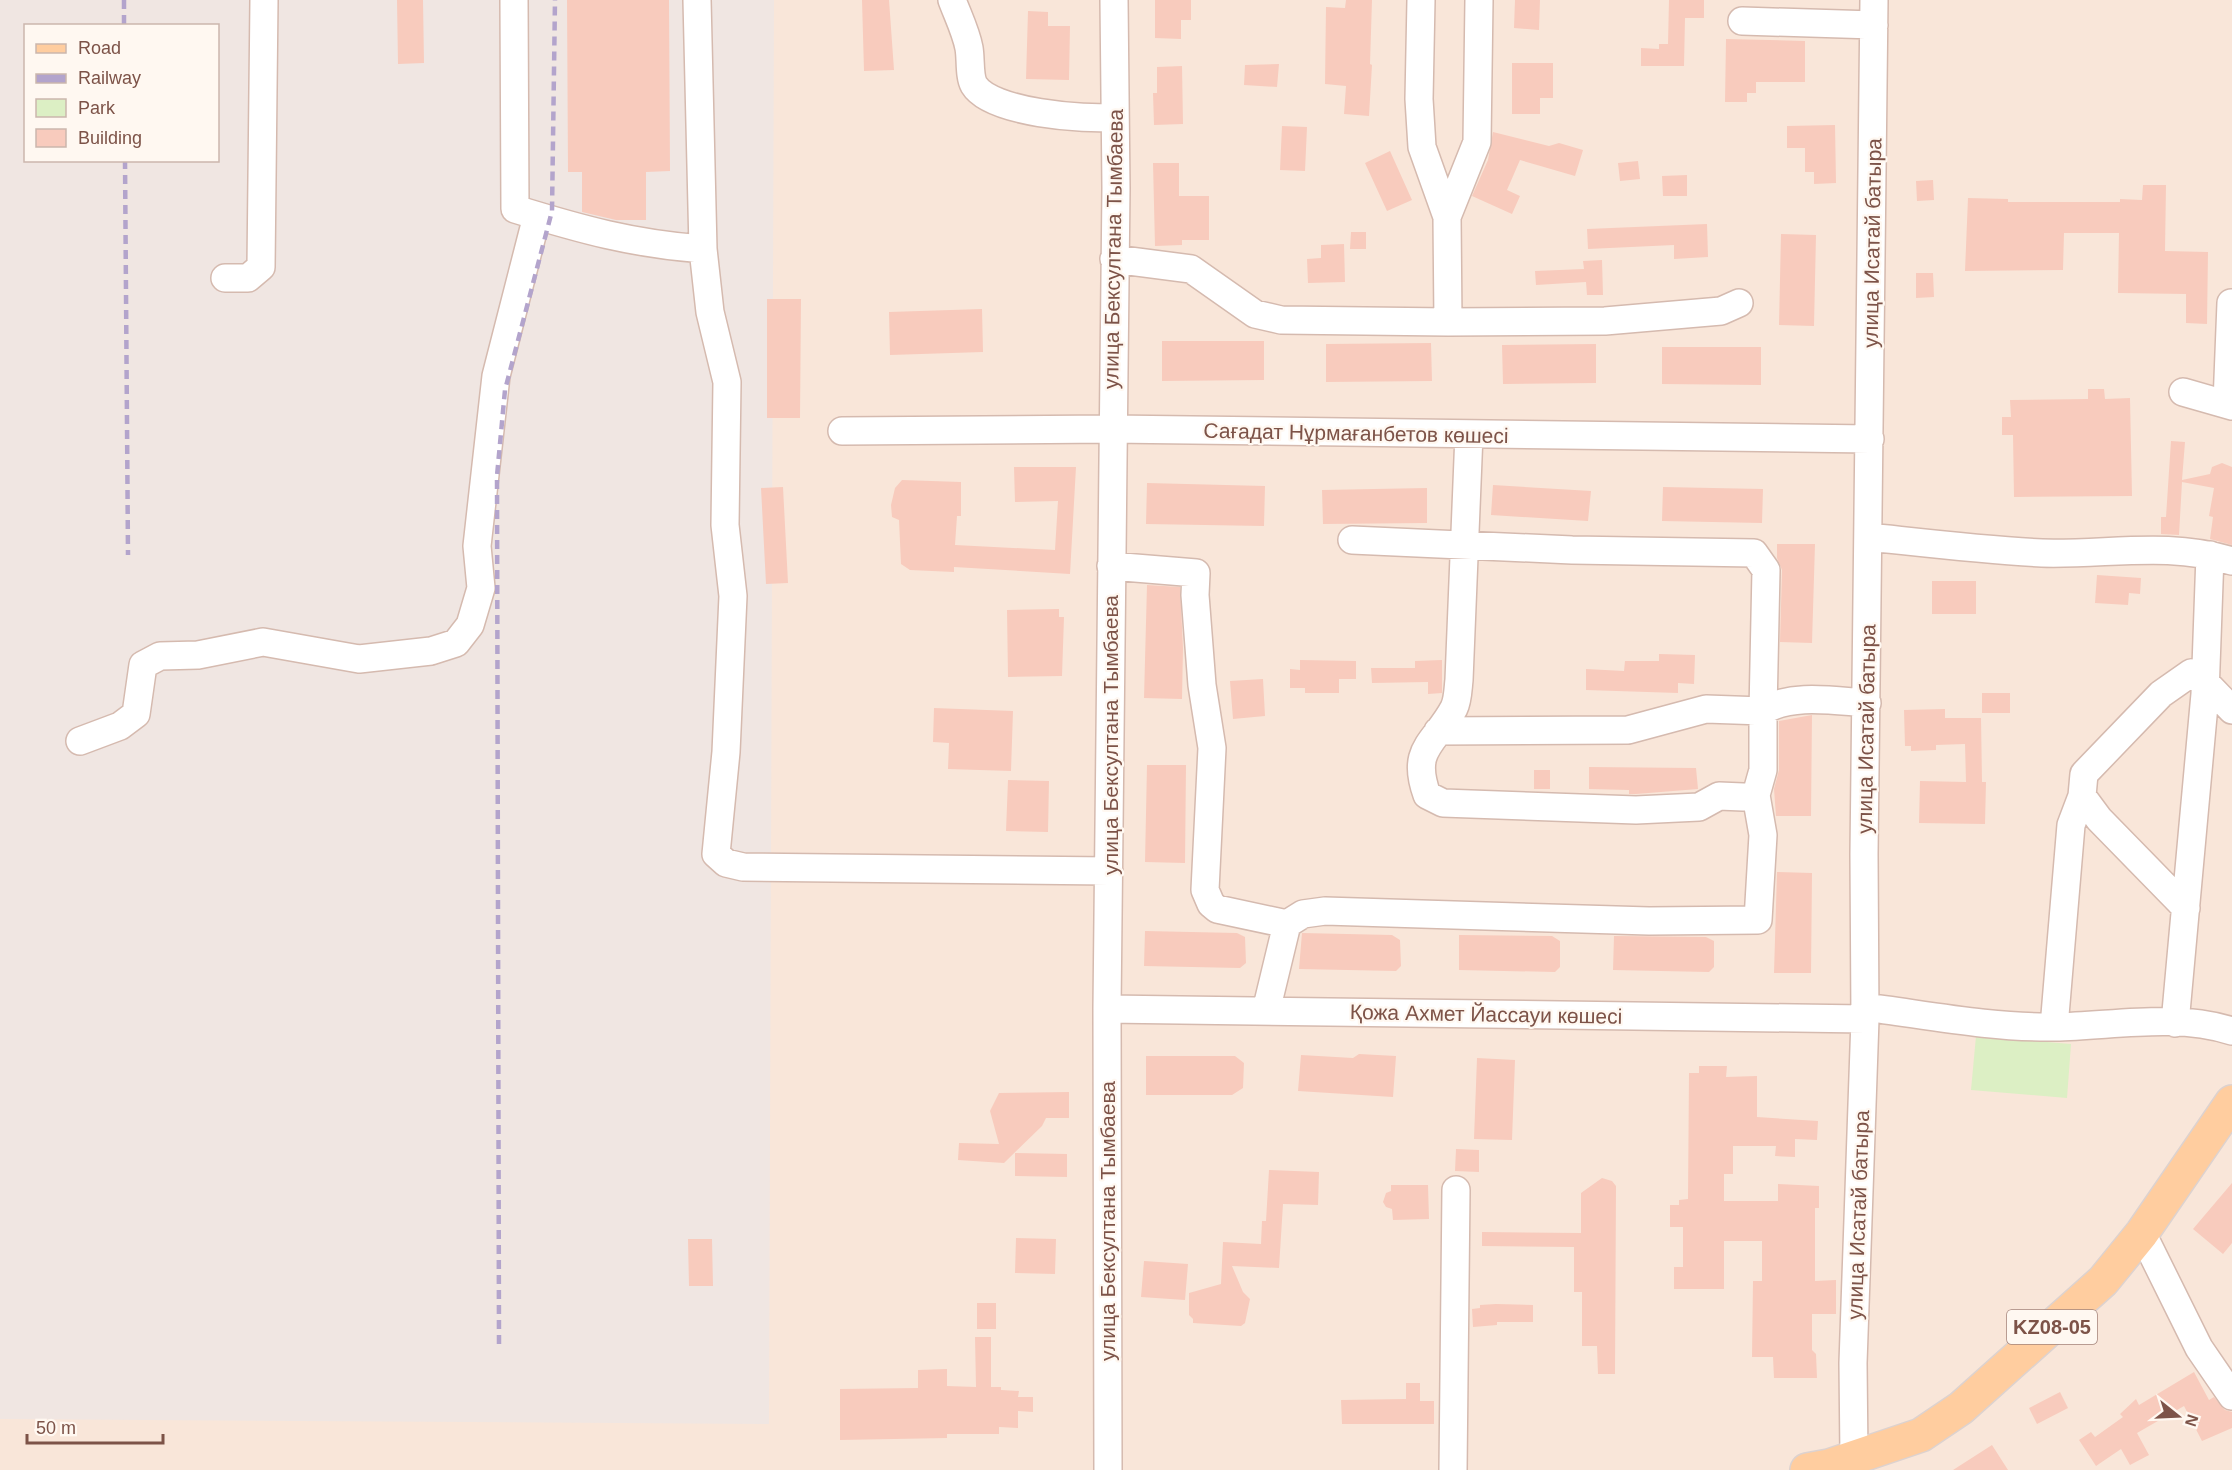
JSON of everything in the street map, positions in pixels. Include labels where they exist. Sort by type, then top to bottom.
[{"type":"main road","name":"KZ08-05","points":[[1831,1466],[1921,1435],[1961,1408],[2103,1281],[2142,1233],[2232,1102]]},
{"type":"street","points":[[225,278],[248,278],[261,267],[264,0]]},
{"type":"street","points":[[514,0],[515,209],[578,230],[632,241],[703,249]]},
{"type":"street","points":[[697,0],[703,249],[710,312],[727,382],[725,525],[733,596],[726,752],[716,854],[726,863],[743,867],[1110,871]]},
{"type":"street","points":[[952,0],[969,46],[973,84],[983,95],[999,103],[1025,109],[1094,119],[1115,117]]},
{"type":"street","name":"улица Бексултана Тымбаева","points":[[1108,1470],[1107,1009],[1110,871],[1114,0]]},
{"type":"street","points":[[1421,0],[1419,99],[1422,147],[1446,217],[1448,322]]},
{"type":"street","points":[[1446,217],[1477,142],[1479,0]]},
{"type":"street","points":[[1742,21],[1874,12]]},
{"type":"street","name":"улица Исатай батыра","points":[[1831,1466],[1853,1363],[1865,1013],[1874,12]]},
{"type":"street","points":[[80,741],[120,726],[136,714],[142,665],[160,656],[198,655],[263,642],[359,659],[431,651],[456,643],[470,625],[481,588],[477,546],[496,376],[537,216]]},
{"type":"street","points":[[1114,259],[1191,269],[1255,314],[1281,320],[1605,321],[1720,311],[1739,303]]},
{"type":"street","points":[[2182,392],[2229,404],[2231,303]]},
{"type":"street","name":"Сағадат Нұрмағанбетов көшесі","points":[[842,431],[1111,429],[1870,439]]},
{"type":"street","points":[[1469,434],[1462,633],[1455,706],[1426,746],[1421,765],[1422,780],[1427,795],[1443,803],[1636,810],[1698,807],[1719,796],[1756,795]]},
{"type":"street","points":[[1869,537],[2043,553],[2172,549],[2221,558],[2206,682],[2175,1023]]},
{"type":"street","points":[[1111,566],[1196,573],[1195,595],[1202,685],[1212,748],[1205,890],[1211,904],[1217,909],[1287,924],[1303,914],[1325,910],[1649,921],[1758,920],[1763,835],[1756,795],[1763,770],[1766,570],[1754,553],[1572,550],[1352,540]]},
{"type":"street","points":[[2054,1027],[2071,825],[2082,796],[2084,774],[2161,694],[2191,673],[2206,682],[2232,710]]},
{"type":"street","points":[[1438,731],[1628,730],[1706,709],[1763,711],[1775,704],[1810,700],[1867,703]]},
{"type":"street","points":[[2082,796],[2099,819],[2186,908]]},
{"type":"street","points":[[1266,1011],[1287,924]]},
{"type":"street","name":"Қожа Ахмет Йассауи көшесі","points":[[1107,1009],[1865,1013],[2054,1027],[2149,1021],[2217,1026],[2232,1030]]},
{"type":"street","points":[[1453,1470],[1455,1190]]},
{"type":"street","points":[[2142,1233],[2199,1348],[2232,1396]]},
{"type":"shaded area","points":[[0,0],[2232,0],[2232,1470],[0,1470]]},
{"type":"shaded area","points":[[0,0],[774,0],[769,1424],[0,1419]]},
{"type":"green space","points":[[1976,1036],[2071,1044],[2067,1098],[1971,1090]]},
{"type":"building","points":[[397,0],[423,0],[424,63],[398,64]]},
{"type":"building","points":[[567,0],[669,0],[670,171],[646,172],[646,220],[616,220],[582,212],[582,172],[568,172]]},
{"type":"building","points":[[862,0],[889,0],[894,70],[864,71]]},
{"type":"building","points":[[1155,0],[1191,0],[1191,20],[1181,20],[1181,39],[1155,38]]},
{"type":"building","points":[[1346,0],[1372,0],[1369,116],[1344,114],[1346,86],[1325,84],[1326,7],[1345,8]]},
{"type":"building","points":[[1515,0],[1540,0],[1539,30],[1514,28]]},
{"type":"building","points":[[1669,0],[1704,0],[1704,18],[1685,18],[1684,66],[1641,66],[1641,48],[1659,49],[1659,44],[1668,44]]},
{"type":"building","points":[[1028,11],[1048,12],[1048,26],[1070,26],[1069,80],[1026,79]]},
{"type":"building","points":[[1726,39],[1805,41],[1805,82],[1756,82],[1756,93],[1747,93],[1747,102],[1725,102]]},
{"type":"building","points":[[1512,63],[1553,63],[1553,98],[1540,98],[1540,114],[1512,114]]},
{"type":"building","points":[[1279,64],[1277,87],[1244,85],[1245,65]]},
{"type":"building","points":[[1182,66],[1183,124],[1154,125],[1153,93],[1157,93],[1157,67]]},
{"type":"building","points":[[1835,125],[1836,183],[1814,184],[1814,172],[1805,172],[1805,148],[1787,148],[1787,126]]},
{"type":"building","points":[[1282,126],[1307,127],[1305,171],[1280,170]]},
{"type":"building","points":[[1493,132],[1549,146],[1559,143],[1583,150],[1575,176],[1520,160],[1507,190],[1520,196],[1512,214],[1472,196],[1488,160]]},
{"type":"building","points":[[1390,151],[1412,200],[1387,211],[1365,163]]},
{"type":"building","points":[[1638,161],[1640,179],[1620,181],[1618,163]]},
{"type":"building","points":[[1153,163],[1179,163],[1179,196],[1209,196],[1209,240],[1182,240],[1182,245],[1155,246]]},
{"type":"building","points":[[1687,175],[1687,196],[1663,196],[1662,176]]},
{"type":"building","points":[[1933,180],[1934,200],[1917,201],[1916,181]]},
{"type":"building","points":[[2143,185],[2166,185],[2165,251],[2208,252],[2207,324],[2186,323],[2186,294],[2118,293],[2119,233],[2064,233],[2063,270],[1965,271],[1968,198],[2008,199],[2008,202],[2120,202],[2120,199],[2142,200]]},
{"type":"building","points":[[1707,224],[1708,257],[1674,259],[1674,245],[1588,249],[1587,229]]},
{"type":"building","points":[[1351,232],[1366,232],[1366,249],[1350,249]]},
{"type":"building","points":[[1781,234],[1816,235],[1814,326],[1779,325]]},
{"type":"building","points":[[1344,244],[1345,282],[1308,283],[1307,259],[1321,258],[1321,245]]},
{"type":"building","points":[[1602,260],[1603,295],[1587,295],[1586,282],[1536,285],[1535,271],[1584,269],[1583,261]]},
{"type":"building","points":[[1916,273],[1933,273],[1934,297],[1916,298]]},
{"type":"building","points":[[767,299],[801,299],[800,418],[767,418]]},
{"type":"building","points":[[982,309],[983,352],[890,355],[889,312]]},
{"type":"building","points":[[1162,341],[1264,341],[1264,380],[1162,381]]},
{"type":"building","points":[[1431,343],[1432,381],[1326,382],[1326,344]]},
{"type":"building","points":[[1596,344],[1596,383],[1503,384],[1502,345]]},
{"type":"building","points":[[1662,347],[1761,347],[1761,385],[1662,384]]},
{"type":"building","points":[[2088,389],[2104,389],[2105,399],[2130,398],[2132,496],[2014,497],[2013,435],[2002,435],[2002,417],[2011,417],[2010,400],[2088,399]]},
{"type":"building","points":[[2171,441],[2185,442],[2182,480],[2210,474],[2212,467],[2222,463],[2232,467],[2232,545],[2210,539],[2213,517],[2209,516],[2214,488],[2182,482],[2179,535],[2161,534],[2161,517],[2166,517]]},
{"type":"building","points":[[1014,467],[1076,467],[1070,574],[954,567],[954,572],[910,570],[901,564],[899,520],[892,517],[891,505],[895,488],[902,480],[961,482],[961,516],[957,516],[955,545],[1055,550],[1058,501],[1015,502]]},
{"type":"building","points":[[1147,483],[1265,486],[1264,526],[1146,524]]},
{"type":"building","points":[[1493,485],[1591,491],[1588,521],[1491,515]]},
{"type":"building","points":[[783,487],[788,583],[766,584],[761,488]]},
{"type":"building","points":[[1663,487],[1763,489],[1762,523],[1662,521]]},
{"type":"building","points":[[1427,488],[1427,523],[1323,524],[1322,490]]},
{"type":"building","points":[[1777,544],[1815,544],[1812,643],[1780,642],[1782,570],[1777,558]]},
{"type":"building","points":[[2097,575],[2141,578],[2140,594],[2129,593],[2128,605],[2095,603]]},
{"type":"building","points":[[1932,581],[1976,581],[1976,614],[1932,614]]},
{"type":"building","points":[[1147,585],[1180,587],[1183,648],[1182,699],[1144,698]]},
{"type":"building","points":[[1059,609],[1059,617],[1064,617],[1062,676],[1008,677],[1007,610]]},
{"type":"building","points":[[1659,654],[1695,655],[1694,684],[1678,683],[1678,693],[1586,690],[1586,669],[1624,671],[1625,661],[1659,661]]},
{"type":"building","points":[[1300,660],[1356,661],[1356,679],[1339,679],[1339,693],[1305,693],[1305,688],[1290,688],[1290,669],[1300,670]]},
{"type":"building","points":[[1442,660],[1442,693],[1428,694],[1428,682],[1372,683],[1371,668],[1415,668],[1415,661]]},
{"type":"building","points":[[1263,679],[1265,716],[1233,719],[1230,681]]},
{"type":"building","points":[[1982,693],[2010,693],[2010,713],[1982,713]]},
{"type":"building","points":[[934,708],[1013,711],[1011,771],[948,769],[949,743],[933,742]]},
{"type":"building","points":[[1945,709],[1945,718],[1981,718],[1982,782],[1986,782],[1985,824],[1919,823],[1920,781],[1966,782],[1965,744],[1936,745],[1936,750],[1911,751],[1911,746],[1905,746],[1904,710]]},
{"type":"building","points":[[1812,715],[1811,816],[1776,816],[1774,789],[1779,770],[1779,721]]},
{"type":"building","points":[[1147,765],[1186,765],[1185,863],[1145,862]]},
{"type":"building","points":[[1589,767],[1696,768],[1698,789],[1629,794],[1629,790],[1589,789]]},
{"type":"building","points":[[1534,770],[1550,770],[1550,789],[1534,789]]},
{"type":"building","points":[[1008,780],[1049,781],[1048,832],[1006,831]]},
{"type":"building","points":[[1777,872],[1812,873],[1811,973],[1774,973]]},
{"type":"building","points":[[1145,931],[1237,933],[1245,937],[1246,963],[1240,968],[1144,966]]},
{"type":"building","points":[[1302,933],[1392,935],[1400,940],[1401,966],[1396,971],[1299,969]]},
{"type":"building","points":[[1459,935],[1552,936],[1560,941],[1560,967],[1555,972],[1459,970]]},
{"type":"building","points":[[1614,936],[1706,937],[1714,941],[1714,967],[1709,972],[1613,970]]},
{"type":"building","points":[[1359,1054],[1396,1056],[1393,1097],[1298,1091],[1301,1055],[1353,1058]]},
{"type":"building","points":[[1146,1056],[1235,1056],[1244,1063],[1243,1088],[1232,1095],[1146,1095]]},
{"type":"building","points":[[1477,1058],[1515,1060],[1512,1140],[1474,1139]]},
{"type":"building","points":[[1699,1066],[1727,1066],[1726,1077],[1757,1076],[1757,1117],[1818,1121],[1817,1140],[1795,1139],[1795,1157],[1775,1156],[1776,1146],[1733,1146],[1733,1174],[1724,1174],[1724,1201],[1778,1201],[1778,1184],[1819,1186],[1819,1208],[1815,1208],[1815,1281],[1836,1280],[1836,1314],[1812,1314],[1812,1350],[1816,1354],[1817,1378],[1774,1378],[1773,1357],[1752,1357],[1753,1281],[1762,1281],[1762,1241],[1724,1241],[1724,1289],[1674,1289],[1674,1267],[1683,1267],[1683,1227],[1670,1227],[1670,1205],[1679,1205],[1679,1200],[1688,1199],[1689,1073],[1699,1073]]},
{"type":"building","points":[[1069,1092],[1069,1118],[1046,1118],[1042,1126],[1004,1163],[958,1160],[959,1143],[999,1144],[990,1111],[999,1093]]},
{"type":"building","points":[[1456,1149],[1479,1150],[1479,1172],[1455,1171]]},
{"type":"building","points":[[1015,1153],[1067,1154],[1067,1177],[1015,1176]]},
{"type":"building","points":[[1269,1170],[1319,1172],[1318,1205],[1283,1204],[1279,1268],[1232,1266],[1243,1292],[1250,1299],[1245,1323],[1241,1326],[1193,1323],[1189,1315],[1189,1293],[1221,1284],[1223,1242],[1261,1244],[1262,1221],[1266,1221]]},
{"type":"building","points":[[1602,1178],[1612,1181],[1616,1186],[1615,1374],[1598,1374],[1597,1346],[1582,1346],[1582,1292],[1574,1292],[1574,1247],[1482,1246],[1482,1232],[1581,1233],[1581,1193]]},
{"type":"building","points":[[2232,1183],[2232,1243],[2223,1254],[2193,1229]]},
{"type":"building","points":[[1391,1185],[1428,1185],[1429,1219],[1393,1220],[1392,1209],[1386,1207],[1383,1202],[1386,1193],[1391,1191]]},
{"type":"building","points":[[1016,1238],[1056,1239],[1055,1274],[1015,1273]]},
{"type":"building","points":[[688,1239],[712,1239],[713,1286],[689,1286]]},
{"type":"building","points":[[1144,1261],[1188,1264],[1185,1300],[1141,1297]]},
{"type":"building","points":[[977,1303],[996,1303],[996,1329],[977,1329]]},
{"type":"building","points":[[1480,1305],[1533,1305],[1533,1322],[1497,1322],[1497,1325],[1473,1327],[1472,1309],[1480,1308]]},
{"type":"building","points":[[975,1337],[991,1337],[991,1387],[1019,1391],[1018,1397],[1033,1397],[1033,1412],[1018,1411],[1018,1428],[999,1427],[999,1434],[947,1434],[947,1438],[840,1440],[840,1389],[918,1388],[918,1370],[947,1369],[947,1386],[976,1387]]},
{"type":"building","points":[[2194,1372],[2209,1400],[2214,1397],[2225,1410],[2232,1412],[2232,1428],[2202,1441],[2184,1406],[2137,1433],[2149,1455],[2130,1465],[2121,1449],[2096,1466],[2079,1440],[2091,1432],[2095,1437],[2123,1417],[2120,1414],[2136,1399],[2139,1405]]},
{"type":"building","points":[[1406,1383],[1420,1383],[1420,1401],[1434,1401],[1434,1424],[1342,1424],[1341,1400],[1406,1399]]},
{"type":"building","points":[[2060,1392],[2068,1408],[2037,1424],[2029,1408]]},
{"type":"building","points":[[1992,1445],[2008,1470],[1953,1470]]},
{"type":"railway","points":[[124,0],[124,24]]},
{"type":"railway","points":[[499,1344],[497,476],[505,390],[552,211],[555,0]]},
{"type":"railway","points":[[125,162],[128,555]]}]
